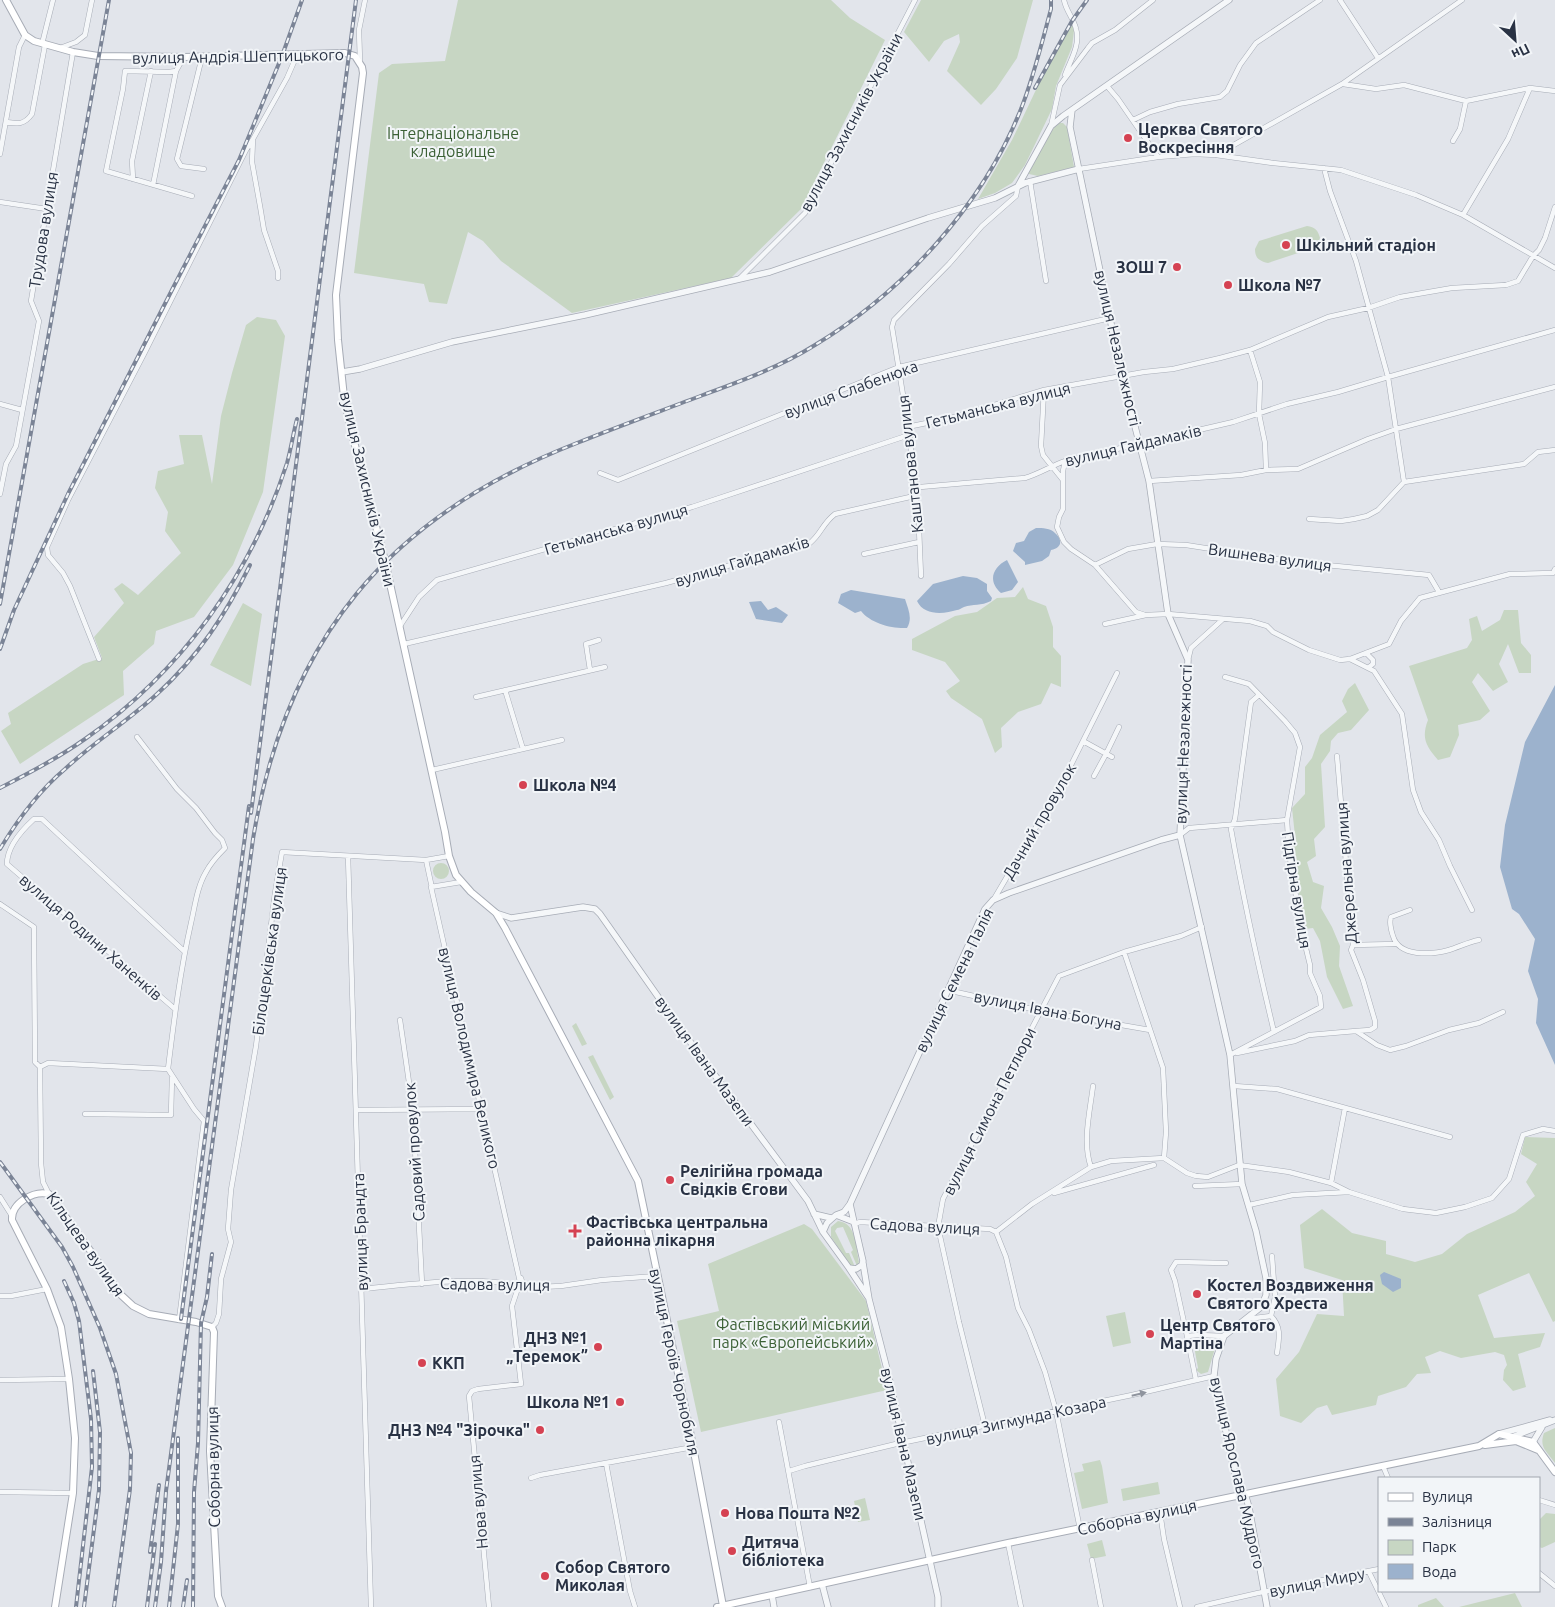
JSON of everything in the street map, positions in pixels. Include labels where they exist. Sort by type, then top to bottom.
[{"type":"main road","points":[[6,0],[24,35]]},
{"type":"main road","name":"вулиця Андрія Шептицького","points":[[24,35],[44,45],[73,52],[103,56],[202,57],[345,53],[355,56],[360,63],[363,73],[336,295],[338,340],[342,372]]},
{"type":"main road","name":"вулиця Захисників України","points":[[342,372],[344,398],[351,430],[400,626],[449,856]]},
{"type":"main road","points":[[449,856],[456,875],[461,882],[496,913]]},
{"type":"main road","name":"вулиця Героїв Чорнобиля","points":[[496,913],[558,1026],[638,1181],[693,1447],[720,1606]]},
{"type":"main road","points":[[49,1194],[39,1194],[27,1198],[16,1208],[12,1220],[47,1289],[61,1327],[69,1379],[75,1438],[73,1493],[55,1607]]},
{"type":"main road","name":"Кільцева вулиця","points":[[49,1194],[120,1294],[141,1311],[212,1327]]},
{"type":"main road","name":"Соборна вулиця","points":[[212,1327],[214,1332],[210,1451],[218,1596],[222,1607]]},
{"type":"main road","points":[[1499,1434],[1533,1442],[1555,1472]]},
{"type":"main road","name":"Соборна вулиця","points":[[720,1606],[1080,1528],[1479,1446],[1499,1434]]},
{"type":"main road","points":[[1479,1446],[1514,1438],[1538,1450]]},
{"type":"street","points":[[6,122],[22,124],[32,114],[53,0]]},
{"type":"street","points":[[59,48],[76,42],[85,35],[92,0]]},
{"type":"street","points":[[360,63],[359,30],[365,0]]},
{"type":"street","name":"вулиця Захисників України","points":[[738,281],[805,213],[916,0]]},
{"type":"street","points":[[1018,186],[1051,126],[1058,92],[1076,46],[1077,30],[1064,0]]},
{"type":"street","points":[[1064,78],[1092,43],[1115,30],[1153,0]]},
{"type":"street","points":[[1051,126],[1229,0]]},
{"type":"street","points":[[1132,120],[1150,112],[1178,104],[1220,97],[1227,91],[1240,65],[1256,43],[1320,0]]},
{"type":"street","points":[[1340,0],[1378,58]]},
{"type":"street","points":[[1216,155],[1342,84],[1462,0]]},
{"type":"street","points":[[0,154],[19,47],[24,35]]},
{"type":"street","name":"Трудова вулиця","points":[[0,494],[6,464],[16,446],[39,321],[32,301],[73,52]]},
{"type":"street","points":[[99,659],[70,586],[63,573],[48,555],[47,546],[246,150],[298,55]]},
{"type":"street","points":[[153,184],[176,70],[184,57]]},
{"type":"street","points":[[202,57],[177,159],[181,166],[204,169]]},
{"type":"street","points":[[176,70],[125,70],[124,89],[106,171],[192,196]]},
{"type":"street","points":[[133,179],[132,162],[151,71]]},
{"type":"street","points":[[1342,84],[1376,89],[1404,85],[1466,101],[1530,88],[1555,91]]},
{"type":"street","points":[[1106,86],[1118,99],[1158,157]]},
{"type":"street","points":[[1463,215],[1508,139],[1530,88]]},
{"type":"street","points":[[1453,141],[1460,129],[1466,101]]},
{"type":"street","name":"вулиця Незалежності","points":[[1072,110],[1070,127],[1122,376],[1149,481],[1168,614],[1188,660],[1180,835],[1230,1055],[1239,1165],[1242,1184],[1249,1205]]},
{"type":"street","points":[[253,139],[252,162],[264,230],[278,271],[278,278]]},
{"type":"street","points":[[1079,169],[1158,157],[1195,154],[1341,170],[1416,195],[1463,215],[1555,268]]},
{"type":"street","points":[[1324,168],[1330,191],[1356,261],[1388,377],[1404,482]]},
{"type":"street","name":"вулиця Захисників України","points":[[342,372],[360,369],[452,342],[738,281],[803,262],[902,227],[996,198],[1030,181],[1079,169]]},
{"type":"street","points":[[1030,181],[1046,281]]},
{"type":"street","name":"Каштанова вулиця","points":[[921,576],[918,505],[914,493],[909,432],[892,327],[894,320],[949,264],[982,226],[1016,196],[1018,186]]},
{"type":"street","points":[[0,202],[47,209]]},
{"type":"street","name":"Гетьманська вулиця","points":[[400,626],[419,597],[437,580],[692,507],[906,436],[912,426],[951,418],[1044,390],[1190,365],[1250,350],[1328,317],[1368,308],[1400,297],[1452,288],[1506,286],[1518,281],[1533,256],[1539,250],[1555,208]]},
{"type":"street","name":"вулиця Слабенюка","points":[[600,473],[618,480],[899,368],[1110,318]]},
{"type":"street","name":"вулиця Гайдамаків","points":[[404,644],[666,583],[810,543],[819,536],[825,521],[835,514],[910,497],[917,489],[926,486],[1025,478],[1039,474],[1050,466],[1065,461],[1233,422],[1287,404],[1338,392],[1555,330]]},
{"type":"street","points":[[1250,350],[1260,382],[1259,414],[1265,442],[1266,470]]},
{"type":"street","points":[[1149,481],[1241,475],[1266,470],[1303,468],[1368,438],[1396,429],[1555,387]]},
{"type":"street","points":[[1044,390],[1041,446],[1043,455],[1050,466],[1063,480]]},
{"type":"street","points":[[0,404],[22,410]]},
{"type":"street","points":[[1309,518],[1341,521],[1367,516],[1378,510],[1404,482],[1524,464],[1538,452],[1555,450]]},
{"type":"street","points":[[1065,461],[1063,509],[1057,527],[1064,542],[1095,565],[1136,612],[1146,615]]},
{"type":"street","name":"Каштанова вулиця","points":[[864,554],[919,542]]},
{"type":"street","name":"Вишнева вулиця","points":[[1095,565],[1128,549],[1157,544],[1186,545],[1295,562],[1429,575],[1440,592]]},
{"type":"street","points":[[1105,624],[1146,615],[1168,614],[1258,623],[1310,650],[1340,660],[1350,659],[1389,644],[1402,621],[1420,598],[1510,574],[1554,571]]},
{"type":"street","points":[[1188,660],[1191,648],[1222,620]]},
{"type":"street","points":[[590,670],[586,644],[599,640]]},
{"type":"street","points":[[1366,653],[1373,660],[1373,664],[1369,667]]},
{"type":"street","points":[[1350,659],[1374,671],[1402,714],[1413,790],[1421,812],[1439,840],[1472,910]]},
{"type":"street","points":[[476,697],[605,666]]},
{"type":"street","name":"Дачний провулок","points":[[993,900],[1055,795],[1117,673]]},
{"type":"street","name":"Підгірна вулиця","points":[[1225,676],[1249,684],[1286,721],[1295,733],[1300,747],[1287,820],[1289,852],[1300,928],[1310,965],[1310,973],[1320,996],[1321,1007],[1230,1055]]},
{"type":"street","points":[[506,690],[523,749]]},
{"type":"street","points":[[1259,694],[1251,702],[1235,819],[1231,829],[1247,917],[1253,934],[1274,1032]]},
{"type":"street","name":"Дачний провулок","points":[[1094,776],[1118,727]]},
{"type":"street","points":[[137,737],[177,789],[196,808],[222,840],[225,848],[205,872],[199,888],[175,1009],[168,1069],[204,1121],[178,1320]]},
{"type":"street","points":[[432,770],[562,740]]},
{"type":"street","points":[[1083,742],[1112,757]]},
{"type":"street","name":"Джерельна вулиця","points":[[1337,756],[1353,945],[1351,950],[1364,980],[1375,1024],[1372,1030],[1356,1031]]},
{"type":"street","name":"вулиця Родини Ханенків","points":[[175,1009],[7,864],[7,855],[26,826],[34,819],[42,819],[185,952]]},
{"type":"street","name":"вулиця Семена Палія","points":[[833,1217],[844,1212],[850,1204],[985,909],[993,900],[1161,840],[1180,835],[1189,828],[1287,820]]},
{"type":"street","name":"Білоцерківська вулиця","points":[[212,1327],[219,1314],[221,1279],[231,1242],[228,1229],[230,1190],[256,1046],[282,852],[426,860],[449,856]]},
{"type":"street","name":"вулиця Брандта","points":[[348,856],[363,1289],[371,1607]]},
{"type":"street","name":"вулиця Володимира Великого","points":[[426,860],[520,1282],[512,1306],[521,1384],[478,1389],[472,1391],[469,1396]]},
{"type":"street","points":[[431,887],[461,882]]},
{"type":"street","name":"Кільцева вулиця","points":[[0,904],[34,927],[35,1062],[40,1066],[43,1182],[49,1194]]},
{"type":"street","name":"вулиця Івана Мазепи","points":[[496,913],[511,918],[579,908],[595,909],[600,914],[680,1028],[808,1201],[823,1232],[869,1299]]},
{"type":"street","points":[[1410,910],[1390,919],[1396,944],[1401,948],[1424,953],[1448,950],[1479,940]]},
{"type":"street","name":"вулиця Симона Петлюри","points":[[985,1426],[938,1227],[943,1199],[1059,976],[1124,952],[1202,928]]},
{"type":"street","points":[[1353,945],[1396,944]]},
{"type":"street","points":[[1124,952],[1163,1068],[1166,1132],[1164,1158]]},
{"type":"street","name":"вулиця Івана Богуна","points":[[947,990],[1041,1011],[1150,1030]]},
{"type":"street","points":[[1230,1055],[1294,1041],[1309,1035],[1356,1031],[1377,1045],[1390,1050],[1448,1030],[1479,1023],[1503,1012]]},
{"type":"street","name":"Садовий провулок","points":[[400,1020],[413,1110],[422,1284]]},
{"type":"street","points":[[40,1066],[48,1063],[168,1069]]},
{"type":"street","points":[[85,1114],[171,1115],[172,1076]]},
{"type":"street","points":[[1091,1168],[1088,1158],[1088,1131],[1093,1086]]},
{"type":"street","points":[[1234,1086],[1277,1089],[1450,1137]]},
{"type":"street","points":[[1331,1183],[1346,1108]]},
{"type":"street","points":[[356,1110],[482,1109]]},
{"type":"street","points":[[1080,1528],[1056,1411],[1045,1372],[1029,1330],[1018,1308],[1006,1258],[996,1232],[1032,1204],[1091,1168],[1110,1161],[1164,1158],[1196,1176],[1208,1177],[1239,1165],[1288,1172],[1331,1183],[1349,1192],[1403,1209],[1436,1213],[1465,1207],[1492,1198],[1509,1179],[1523,1135],[1543,1128],[1555,1131]]},
{"type":"street","points":[[1050,1194],[1154,1165]]},
{"type":"street","points":[[1195,1186],[1242,1184]]},
{"type":"street","points":[[1187,1336],[1224,1336],[1261,1307],[1265,1301],[1267,1289],[1262,1257],[1249,1205],[1293,1195],[1349,1192]]},
{"type":"street","points":[[0,1197],[12,1216]]},
{"type":"street","points":[[814,1214],[854,1223],[850,1204]]},
{"type":"street","points":[[823,1232],[833,1217]]},
{"type":"street","name":"вулиця Івана Мазепи","points":[[854,1223],[869,1299],[914,1484],[938,1597],[938,1607]]},
{"type":"street","name":"Садова вулиця","points":[[854,1223],[990,1229],[996,1232]]},
{"type":"street","name":"вулиця Володимира Великого","points":[[514,1256],[524,1288]]},
{"type":"street","points":[[1272,1256],[1275,1292],[1271,1316],[1279,1332],[1277,1353]]},
{"type":"street","points":[[849,1268],[856,1269],[863,1262]]},
{"type":"street","points":[[1196,1380],[1171,1270],[1176,1262],[1226,1263]]},
{"type":"street","name":"Садова вулиця","points":[[363,1289],[483,1281],[512,1284],[518,1288],[524,1288],[657,1276]]},
{"type":"street","points":[[0,1296],[11,1296],[47,1289]]},
{"type":"street","points":[[1244,1320],[1271,1316]]},
{"type":"street","name":"вулиця Ярослава Мудрого","points":[[1224,1336],[1216,1359],[1214,1376],[1237,1483],[1240,1491],[1245,1494],[1251,1516],[1267,1607]]},
{"type":"street","name":"вулиця Зигмунда Козара","points":[[789,1472],[805,1466],[903,1442],[1214,1376]]},
{"type":"street","points":[[0,1380],[69,1379]]},
{"type":"street","name":"Нова вулиця","points":[[469,1396],[488,1607]]},
{"type":"street","points":[[1514,1438],[1554,1419]]},
{"type":"street","points":[[1514,1438],[1516,1431],[1554,1419]]},
{"type":"street","name":"Соборна вулиця","points":[[1499,1434],[1554,1419]]},
{"type":"street","points":[[779,1422],[810,1587]]},
{"type":"street","points":[[1533,1442],[1542,1426]]},
{"type":"street","points":[[531,1478],[693,1447]]},
{"type":"street","points":[[606,1463],[630,1591],[635,1607]]},
{"type":"street","points":[[1383,1466],[1388,1477]]},
{"type":"street","points":[[0,1492],[73,1493]]},
{"type":"street","points":[[1540,1500],[1555,1505]]},
{"type":"street","points":[[1160,1512],[1164,1539],[1180,1607]]},
{"type":"street","points":[[1008,1544],[1021,1607]]},
{"type":"street","points":[[1092,1560],[1101,1607]]},
{"type":"street","name":"вулиця Миру","points":[[1197,1607],[1378,1569]]},
{"type":"street","points":[[1369,1572],[1378,1591]]},
{"type":"street","points":[[1540,1574],[1555,1586]]},
{"type":"street","points":[[822,1584],[828,1607]]},
{"type":"street","points":[[1379,1592],[1386,1607]]},
{"type":"street","points":[[772,1595],[774,1607]]},
{"type":"green space","name":"Інтернаціональне кладовище","points":[[458,0],[831,0],[850,18],[885,40],[801,209],[731,278],[572,313],[501,261],[483,241],[468,232],[447,304],[429,302],[424,284],[354,273],[379,73],[392,64],[445,61]]},
{"type":"green space","points":[[921,0],[1033,0],[1017,58],[996,89],[981,105],[947,71],[960,42],[959,34],[944,41],[929,62],[904,32]]},
{"type":"green space","points":[[1072,23],[1074,31],[1072,47],[1056,86],[1052,109],[1025,165],[1012,183],[995,193],[978,199],[1012,140],[1044,73]]},
{"type":"green space","points":[[1058,123],[1063,123],[1067,127],[1074,167],[1038,176],[1029,174],[1029,170],[1050,133]]},
{"type":"green space","name":"Шкільний стадіон","points":[[1307,226],[1316,229],[1318,233],[1320,238],[1316,247],[1268,263],[1257,257],[1255,249],[1259,241]]},
{"type":"green space","points":[[257,317],[276,320],[285,336],[263,492],[233,565],[194,617],[156,631],[154,644],[123,671],[124,695],[20,764],[1,731],[11,724],[8,713],[83,664],[102,658],[94,637],[124,603],[114,589],[122,583],[138,595],[181,553],[165,531],[168,512],[155,488],[158,471],[184,464],[179,435],[202,435],[212,484],[221,416],[232,373],[246,325]]},
{"type":"green space","points":[[1023,587],[1028,599],[1046,606],[1053,627],[1053,647],[1061,656],[1061,687],[1051,683],[1041,704],[1018,712],[1001,728],[1002,747],[995,753],[982,719],[951,698],[946,691],[960,681],[945,662],[912,650],[912,639],[955,616],[977,612],[997,598],[1015,597]]},
{"type":"green space","points":[[243,603],[262,614],[251,686],[210,665]]},
{"type":"green space","points":[[1504,610],[1518,610],[1521,643],[1531,655],[1531,673],[1519,673],[1508,644],[1499,664],[1508,682],[1493,691],[1478,673],[1472,682],[1490,711],[1480,720],[1458,725],[1459,735],[1450,757],[1438,760],[1426,741],[1425,732],[1428,720],[1409,666],[1467,648],[1472,640],[1469,619],[1477,616],[1482,631],[1500,620]]},
{"type":"green space","points":[[1355,683],[1369,710],[1351,730],[1338,733],[1331,741],[1330,751],[1321,764],[1325,827],[1314,839],[1316,856],[1307,862],[1313,882],[1324,886],[1321,908],[1340,946],[1339,966],[1353,1006],[1343,1009],[1327,977],[1320,941],[1313,928],[1305,929],[1290,842],[1295,836],[1292,808],[1305,794],[1305,767],[1312,758],[1320,735],[1347,712],[1342,701],[1348,689]]},
{"type":"green space","points":[[438,863],[444,863],[449,868],[447,877],[438,879],[433,874],[433,868]]},
{"type":"green space","points":[[576,1023],[587,1044],[582,1046],[572,1026]]},
{"type":"green space","points":[[593,1055],[614,1097],[610,1100],[588,1057]]},
{"type":"green space","points":[[1525,1137],[1555,1138],[1555,1321],[1553,1322],[1529,1273],[1478,1295],[1494,1338],[1545,1333],[1540,1347],[1518,1354],[1526,1387],[1513,1391],[1503,1380],[1504,1370],[1507,1365],[1504,1355],[1495,1352],[1461,1358],[1440,1351],[1425,1357],[1431,1373],[1417,1374],[1406,1387],[1378,1396],[1376,1405],[1332,1415],[1327,1405],[1317,1408],[1301,1423],[1280,1416],[1276,1379],[1299,1352],[1317,1314],[1344,1316],[1342,1280],[1304,1268],[1300,1225],[1322,1209],[1352,1233],[1386,1241],[1386,1254],[1415,1262],[1442,1254],[1467,1234],[1515,1212],[1535,1196],[1526,1182],[1537,1164],[1521,1154]]},
{"type":"green space","points":[[838,1221],[849,1226],[852,1231],[859,1262],[857,1266],[851,1252],[853,1250],[843,1227],[837,1228],[835,1231],[846,1253],[849,1253],[855,1267],[851,1266],[831,1237],[831,1227]]},
{"type":"green space","name":"Фастівський міський парк «Європейський»","points":[[804,1224],[812,1229],[866,1301],[887,1390],[701,1432],[677,1321],[719,1311],[708,1264]]},
{"type":"green space","points":[[1125,1312],[1131,1343],[1113,1347],[1106,1316]]},
{"type":"green space","points":[[1205,1339],[1211,1340],[1216,1345],[1208,1372],[1201,1374],[1196,1370],[1198,1368],[1194,1346],[1191,1342]]},
{"type":"green space","points":[[1555,1428],[1555,1463],[1544,1449],[1542,1442],[1544,1433]]},
{"type":"green space","points":[[1100,1460],[1108,1503],[1082,1509],[1074,1473],[1084,1471],[1082,1464]]},
{"type":"green space","points":[[1158,1482],[1160,1494],[1123,1501],[1121,1489]]},
{"type":"green space","points":[[865,1498],[870,1520],[858,1522],[854,1501]]},
{"type":"green space","points":[[1546,1513],[1555,1514],[1555,1542],[1542,1548],[1540,1547],[1540,1519]]},
{"type":"green space","points":[[1102,1540],[1106,1556],[1091,1559],[1087,1544]]},
{"type":"green space","points":[[1515,1593],[1522,1607],[1459,1607]]},
{"type":"green space","points":[[1436,1598],[1444,1607],[1418,1607],[1418,1605]]},
{"type":"water","points":[[1036,528],[1053,531],[1058,536],[1060,543],[1042,561],[1025,565],[1025,562],[1013,551],[1016,543],[1024,541],[1029,532]]},
{"type":"water","points":[[1007,560],[1018,582],[1012,590],[1001,593],[994,584],[993,579],[995,570]]},
{"type":"water","points":[[963,576],[977,578],[987,584],[987,591],[992,598],[991,601],[940,613],[929,611],[920,606],[917,601],[933,584]]},
{"type":"water","points":[[851,590],[905,599],[910,617],[907,628],[876,622],[861,611],[855,613],[838,603],[841,594]]},
{"type":"water","points":[[761,601],[768,610],[776,607],[788,615],[782,623],[756,619],[749,602]]},
{"type":"water","points":[[1555,685],[1555,1065],[1536,1023],[1538,999],[1528,971],[1535,939],[1519,914],[1512,909],[1500,867],[1505,825],[1525,742]]},
{"type":"water","points":[[1384,1272],[1401,1279],[1401,1288],[1393,1292],[1382,1284],[1380,1275]]},
{"type":"railway","points":[[0,604],[109,0]]},
{"type":"railway","points":[[0,649],[14,610],[68,494],[239,160],[282,56],[302,0]]},
{"type":"railway","points":[[251,813],[356,0]]},
{"type":"railway","points":[[155,1607],[161,1562],[166,1491],[253,839],[269,768],[291,703],[320,645],[357,593],[401,548],[452,508],[510,473],[577,443],[774,367],[815,345],[848,324],[879,299],[937,243],[985,179],[1005,145],[1026,97],[1051,9],[1051,0]]},
{"type":"railway","points":[[1035,88],[1072,21],[1087,0]]},
{"type":"railway","points":[[0,788],[54,759],[85,739],[120,712],[182,652],[233,582],[254,544],[272,504],[287,463],[297,419]]},
{"type":"railway","points":[[0,849],[30,806],[55,778],[146,704],[172,680],[198,650],[221,618],[250,565]]},
{"type":"railway","points":[[181,1319],[249,806]]},
{"type":"railway","points":[[0,1162],[62,1247],[73,1267],[100,1328],[116,1374],[131,1453],[130,1489],[114,1607]]},
{"type":"railway","points":[[193,1607],[194,1492],[198,1443],[201,1323],[207,1297],[212,1254]]},
{"type":"railway","points":[[64,1281],[74,1303],[79,1321],[91,1419],[92,1467],[76,1607]]},
{"type":"railway","points":[[84,1607],[99,1490],[100,1432],[93,1371]]},
{"type":"railway","points":[[169,1607],[178,1524],[178,1438]]},
{"type":"railway","points":[[150,1552],[159,1485]]},
{"type":"railway","points":[[147,1607],[155,1544]]},
{"type":"railway","points":[[183,1607],[187,1580]]},
{"type":"place","name":"Церква Святого Воскресіння","points":[[1128,138]]},
{"type":"place","name":"Шкільний стадіон","points":[[1286,245]]},
{"type":"place","name":"ЗОШ 7","points":[[1177,267]]},
{"type":"place","name":"Школа №7","points":[[1228,285]]},
{"type":"place","name":"Школа №4","points":[[523,785]]},
{"type":"place","name":"Релігійна громада Свідків Єгови","points":[[670,1180]]},
{"type":"place","name":"Фастівська центральна районна лікарня","points":[[575,1231]]},
{"type":"place","name":"Костел Воздвиження Святого Хреста","points":[[1197,1294]]},
{"type":"place","name":"Центр Святого Мартіна","points":[[1150,1334]]},
{"type":"place","name":"ДНЗ №1 „Теремок”","points":[[598,1347]]},
{"type":"place","name":"ККП","points":[[422,1363]]},
{"type":"place","name":"Школа №1","points":[[620,1402]]},
{"type":"place","name":"ДНЗ №4 \"Зірочка\"","points":[[540,1430]]},
{"type":"place","name":"Нова Пошта №2","points":[[725,1513]]},
{"type":"place","name":"Дитяча бібліотека","points":[[732,1551]]},
{"type":"place","name":"Собор Святого Миколая","points":[[545,1576]]}]
